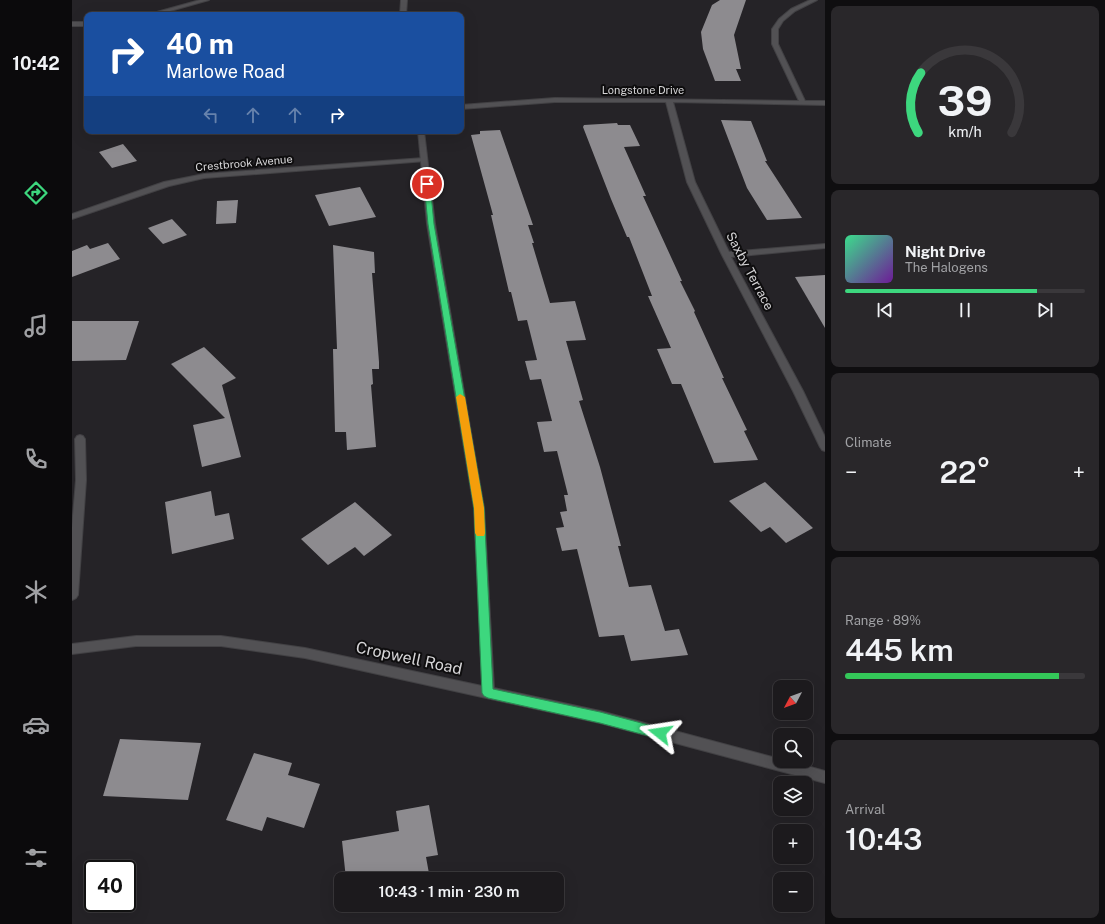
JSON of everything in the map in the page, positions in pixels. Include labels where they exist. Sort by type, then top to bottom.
[{"type":"street","points":[[160,12],[206,0]]},
{"type":"street","points":[[403,12],[404,0]]},
{"type":"street","points":[[803,103],[775,44],[775,29],[781,20],[793,10],[814,0]]},
{"type":"street","points":[[72,24],[84,24]]},
{"type":"street","name":"Longstone Drive","points":[[464,107],[555,100],[669,100],[825,103]]},
{"type":"street","name":"Saxby Terrace","points":[[669,100],[691,182],[726,255],[798,390],[825,447]]},
{"type":"street","points":[[421,134],[431,224],[479,508],[488,693]]},
{"type":"street","name":"Crestbrook Avenue","points":[[72,216],[167,184],[204,176],[424,160]]},
{"type":"street","points":[[726,255],[825,246]]},
{"type":"street","points":[[72,595],[81,480],[80,439]]},
{"type":"street","name":"Cropwell Road","points":[[72,649],[136,641],[221,641],[305,653],[600,717],[825,777]]},
{"type":"building","points":[[720,0],[746,0],[734,35],[741,69],[736,69],[741,81],[715,81],[703,49],[701,32],[712,5]]},
{"type":"building","points":[[721,120],[751,121],[767,161],[765,161],[802,218],[767,220],[747,188]]},
{"type":"building","points":[[617,123],[618,125],[630,125],[640,146],[624,147],[646,196],[643,196],[724,378],[722,378],[747,430],[744,431],[758,460],[714,463],[681,384],[672,384],[657,349],[671,348],[648,296],[652,296],[629,237],[627,237],[611,199],[583,127],[584,125]]},
{"type":"building","points":[[500,130],[533,225],[528,225],[550,303],[575,301],[586,340],[566,341],[583,400],[579,401],[600,467],[621,546],[618,546],[629,587],[651,585],[665,631],[679,629],[688,655],[631,661],[624,635],[599,637],[577,549],[562,551],[556,528],[564,527],[560,512],[567,511],[564,495],[568,495],[557,451],[544,452],[537,422],[552,421],[541,379],[530,380],[525,361],[537,360],[527,320],[518,321],[511,292],[509,292],[491,215],[493,215],[471,135],[480,134],[480,131]]},
{"type":"building","points":[[123,144],[137,161],[112,168],[99,152]]},
{"type":"building","points":[[360,187],[376,217],[329,226],[315,195]]},
{"type":"building","points":[[238,200],[236,223],[216,224],[217,201]]},
{"type":"building","points":[[172,219],[187,235],[163,244],[148,228]]},
{"type":"building","points":[[108,243],[120,259],[72,277],[72,251],[87,245],[90,249]]},
{"type":"building","points":[[333,245],[374,252],[375,273],[372,273],[379,369],[372,369],[373,384],[371,385],[376,447],[347,450],[346,432],[335,432],[333,349],[337,349]]},
{"type":"building","points":[[825,275],[825,328],[795,277]]},
{"type":"building","points":[[72,321],[139,321],[126,360],[72,361]]},
{"type":"building","points":[[204,347],[236,378],[222,385],[241,457],[202,467],[193,425],[225,418],[171,364]]},
{"type":"building","points":[[765,482],[813,528],[786,543],[770,527],[761,532],[729,501]]},
{"type":"building","points":[[211,491],[215,516],[229,513],[234,539],[172,554],[165,502]]},
{"type":"building","points":[[355,502],[392,535],[364,556],[355,547],[328,565],[301,539]]},
{"type":"building","points":[[120,739],[201,743],[188,800],[103,796]]},
{"type":"building","points":[[254,753],[292,763],[288,775],[320,784],[304,828],[267,817],[262,831],[226,820]]},
{"type":"building","points":[[429,805],[438,855],[426,857],[429,872],[345,872],[342,841],[399,831],[396,811]]},
{"type":"slow traffic","points":[[460,397],[479,508],[480,533]]},
{"type":"route","points":[[427,184],[431,224],[479,508],[488,693],[600,717],[660,733]]}]
